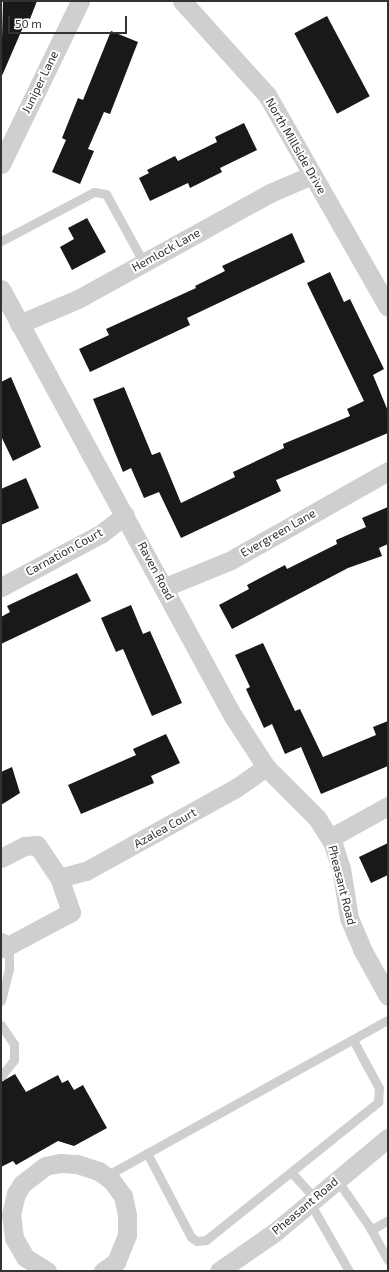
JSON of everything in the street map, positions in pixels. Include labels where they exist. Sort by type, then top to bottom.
[{"type":"street","name":"Juniper Lane","points":[[1,164],[80,1]]},
{"type":"street","name":"North Millside Drive","points":[[182,1],[258,82],[294,141],[388,307]]},
{"type":"street","name":"Hemlock Lane","points":[[20,324],[78,299],[275,191],[312,175]]},
{"type":"street","name":"Raven Road","points":[[1,289],[233,716],[266,767],[307,807],[330,838]]},
{"type":"street","name":"Evergreen Lane","points":[[164,587],[231,560],[388,471]]},
{"type":"street","name":"Carnation Court","points":[[1,587],[102,533],[125,515]]},
{"type":"street","name":"Azalea Court","points":[[59,878],[99,865],[236,788],[266,767]]},
{"type":"street","points":[[330,838],[388,806]]},
{"type":"street","name":"Pheasant Road","points":[[330,838],[341,868],[349,918],[363,951],[388,996]]},
{"type":"street","points":[[1,858],[25,846],[37,845],[59,878],[71,912],[5,944]]},
{"type":"street","name":"Pheasant Road","points":[[219,1271],[312,1201],[388,1138]]},
{"type":"street","points":[[47,1271],[25,1257],[14,1238],[11,1215],[14,1199],[22,1184],[45,1166],[61,1163],[77,1164],[106,1176],[123,1196],[128,1215],[127,1235],[111,1268]]},
{"type":"lane","points":[[1,241],[94,192],[106,194],[144,263]]},
{"type":"lane","points":[[1,1001],[9,970],[5,944]]},
{"type":"lane","points":[[106,1176],[388,1020]]},
{"type":"lane","points":[[1,1025],[14,1044],[14,1060],[1,1076]]},
{"type":"lane","points":[[147,1153],[191,1237],[197,1241],[206,1240],[378,1102],[380,1088],[352,1040]]},
{"type":"lane","points":[[291,1172],[312,1201],[349,1271]]},
{"type":"lane","points":[[337,1180],[371,1230],[388,1260]]},
{"type":"lane","points":[[371,1230],[388,1220]]},
{"type":"building","points":[[3,1],[37,1],[30,19],[27,18],[1,78]]},
{"type":"building","points":[[327,16],[370,96],[337,114],[294,33]]},
{"type":"building","points":[[111,31],[138,42],[110,114],[104,112],[88,149],[94,151],[80,184],[52,172],[66,140],[62,138],[78,98],[83,100]]},
{"type":"building","points":[[244,123],[257,150],[220,168],[222,172],[190,188],[188,183],[150,201],[139,178],[149,173],[147,170],[175,156],[178,161],[217,142],[215,137]]},
{"type":"building","points":[[87,218],[106,252],[72,270],[60,247],[74,239],[68,228]]},
{"type":"building","points":[[292,233],[305,262],[187,318],[190,325],[90,372],[79,349],[109,335],[106,329],[196,288],[195,286],[225,271],[222,266]]},
{"type":"building","points":[[330,272],[344,302],[350,299],[384,369],[373,375],[388,411],[388,433],[276,480],[281,491],[181,538],[159,492],[144,498],[131,468],[123,472],[93,399],[124,387],[152,455],[160,452],[181,503],[235,477],[233,472],[284,448],[283,444],[350,416],[347,409],[364,401],[307,283]]},
{"type":"building","points":[[11,377],[41,447],[13,461],[1,436],[1,382]]},
{"type":"building","points":[[26,478],[39,508],[1,525],[1,489]]},
{"type":"building","points":[[388,507],[388,544],[379,548],[382,556],[348,568],[232,629],[219,605],[249,589],[247,585],[285,565],[287,569],[337,544],[336,540],[366,527],[362,518]]},
{"type":"building","points":[[77,573],[91,601],[1,644],[1,617],[10,612],[7,606]]},
{"type":"building","points":[[131,605],[143,634],[150,631],[182,703],[152,716],[123,649],[116,652],[101,618]]},
{"type":"building","points":[[263,643],[295,711],[300,709],[323,757],[376,735],[373,727],[388,721],[388,766],[321,794],[301,747],[285,754],[272,724],[264,728],[246,689],[250,687],[235,655]]},
{"type":"building","points":[[166,734],[180,763],[151,776],[154,783],[81,814],[68,785],[136,755],[133,749]]},
{"type":"building","points":[[12,767],[20,793],[1,805],[1,772]]},
{"type":"building","points":[[388,843],[388,875],[371,883],[359,857]]},
{"type":"building","points":[[15,1074],[26,1092],[58,1075],[62,1083],[68,1080],[74,1090],[83,1085],[107,1128],[74,1146],[58,1141],[16,1165],[13,1161],[1,1167],[1,1082]]}]
